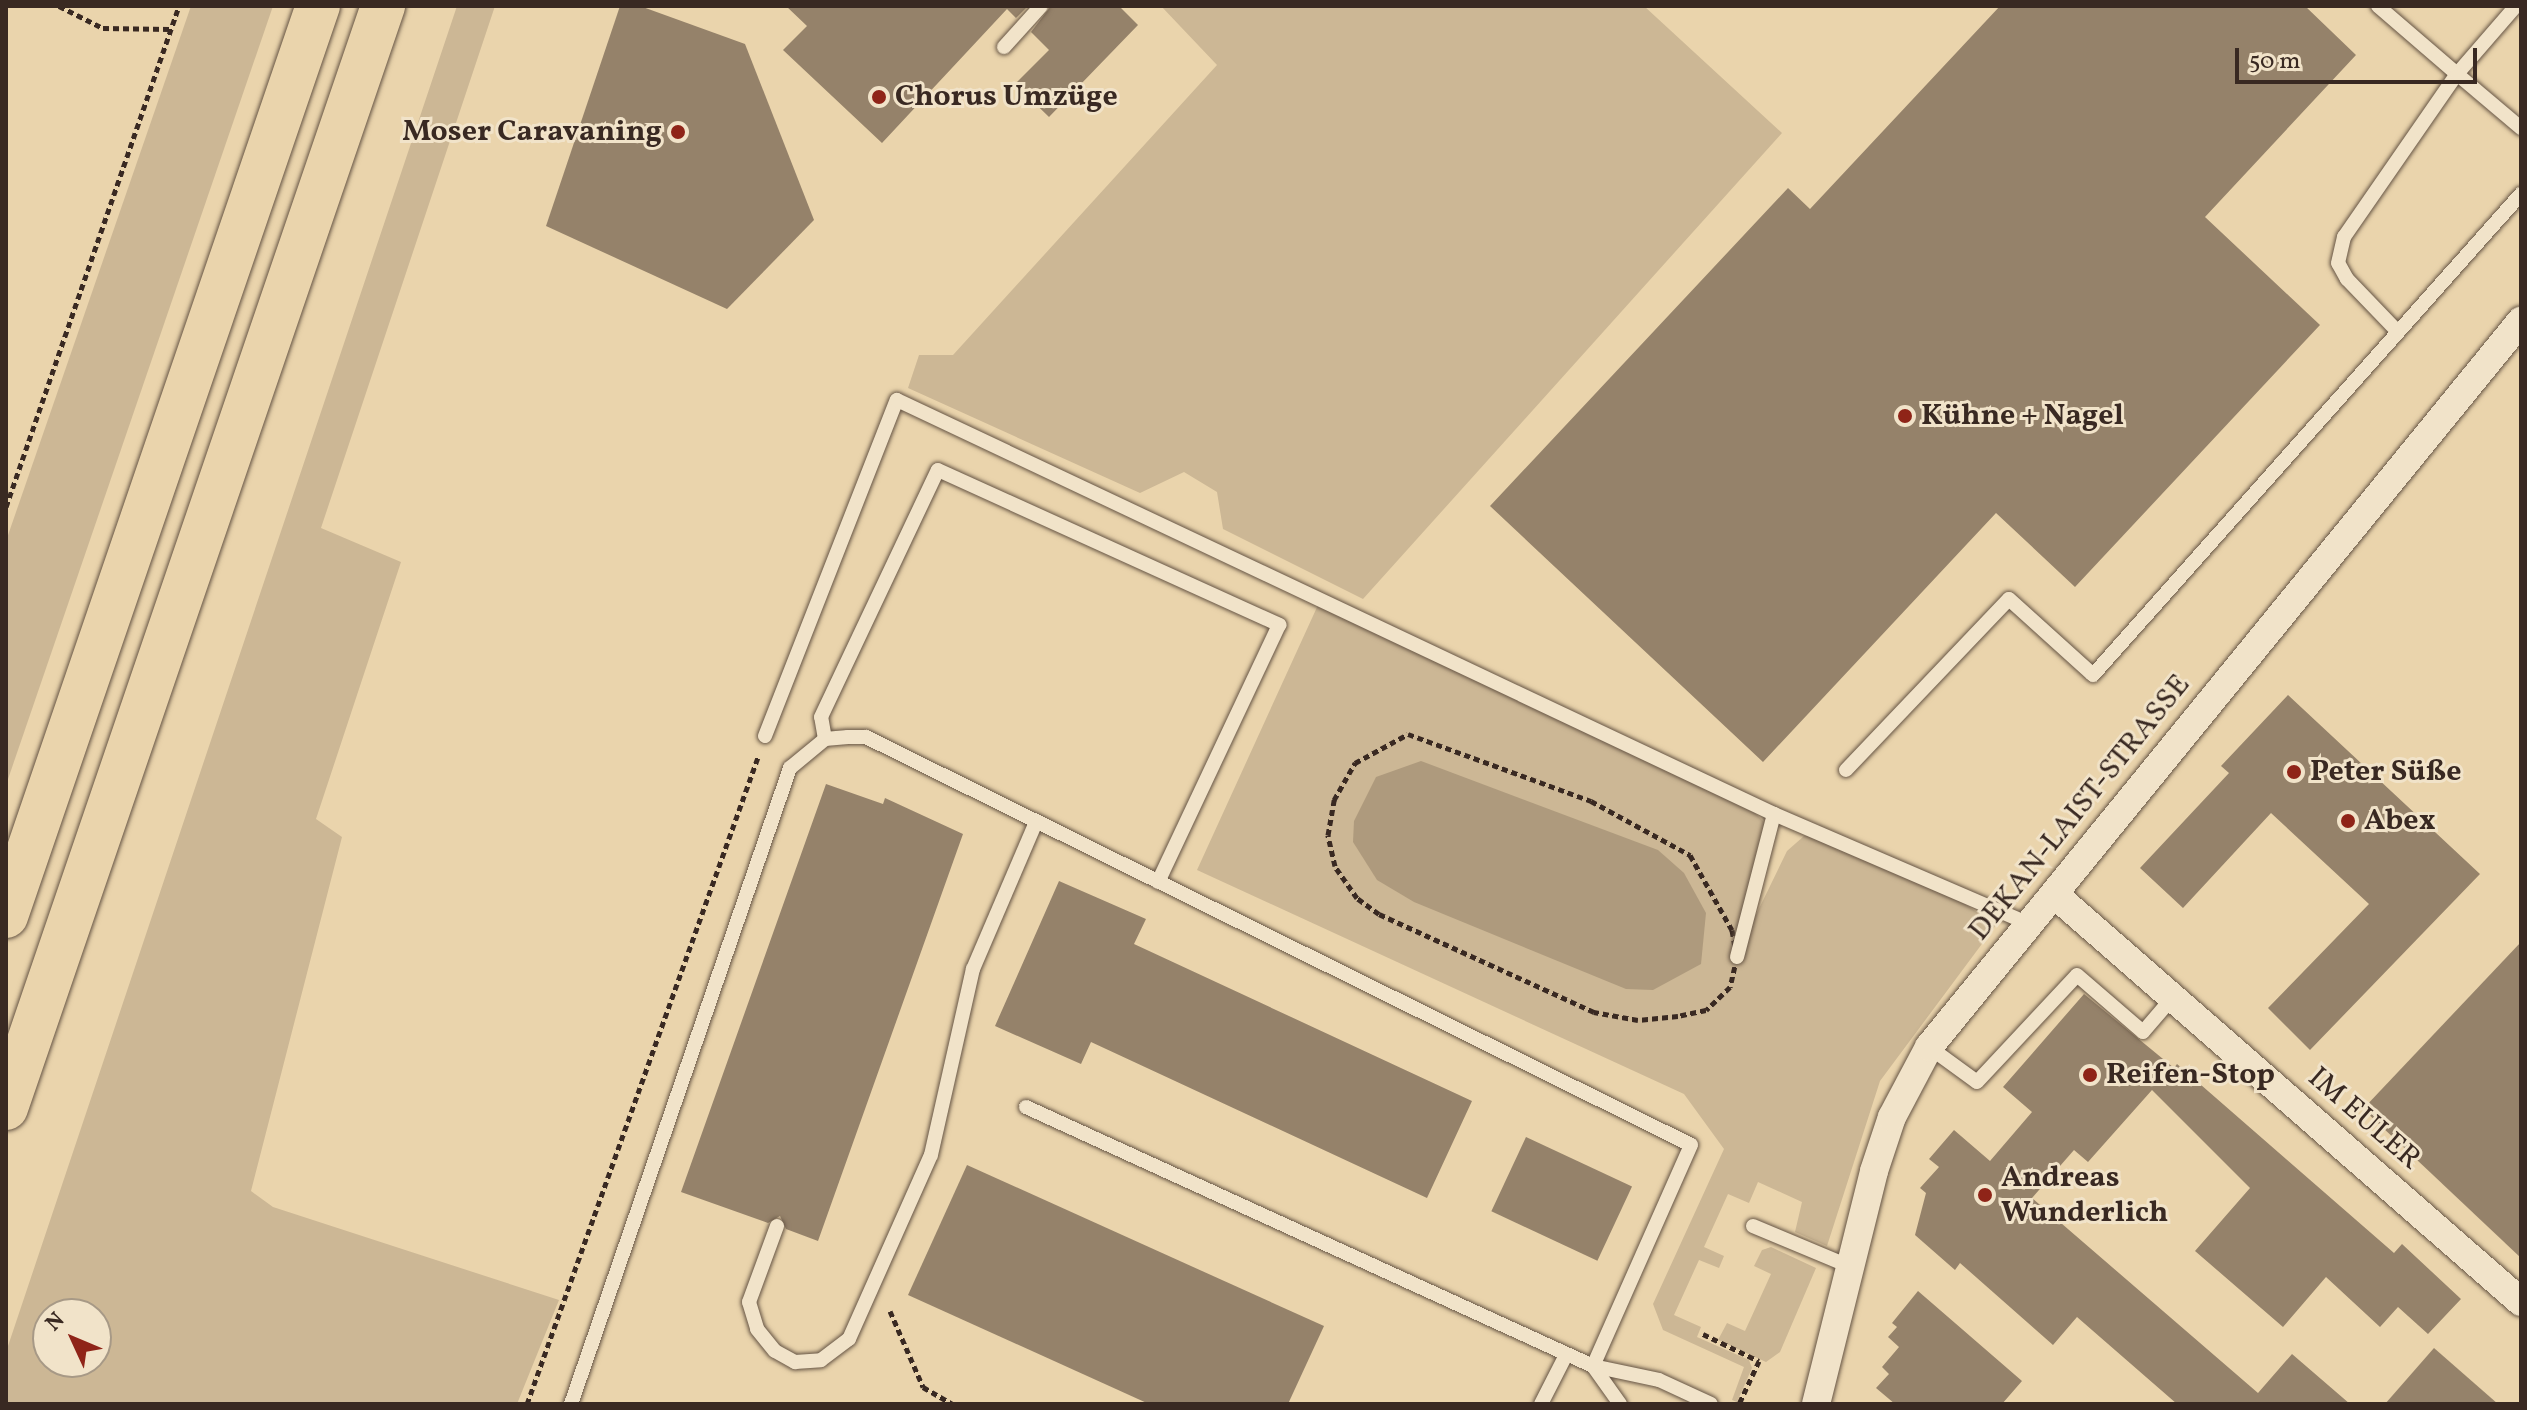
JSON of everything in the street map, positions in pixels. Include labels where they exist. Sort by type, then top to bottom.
[{"type":"highway","points":[[6,916],[318,6]]},
{"type":"highway","points":[[6,1108],[383,6]]},
{"type":"street","name":"DEKAN-LAIST-STRASSE","points":[[1816,1404],[1892,1117],[1929,1047],[2521,321]]},
{"type":"street","name":"IM EULER","points":[[2054,894],[2521,1302]]},
{"type":"lane","points":[[1004,47],[1041,6]]},
{"type":"lane","points":[[2378,6],[2521,128]]},
{"type":"lane","points":[[2398,332],[2347,279],[2338,263],[2344,237],[2457,74],[2516,6]]},
{"type":"lane","points":[[1846,770],[2009,599],[2093,675],[2521,194]]},
{"type":"lane","points":[[765,736],[897,400],[1774,814],[2030,924]]},
{"type":"lane","points":[[825,739],[821,717],[938,470],[1279,625],[1158,882]]},
{"type":"lane","points":[[571,1404],[790,768],[825,739],[866,737],[1691,1145],[1593,1366]]},
{"type":"lane","points":[[1737,957],[1774,814]]},
{"type":"lane","points":[[777,1226],[749,1302],[757,1329],[775,1351],[795,1362],[821,1360],[849,1339],[931,1155],[973,969],[1036,822]]},
{"type":"lane","points":[[1929,1047],[1977,1082],[2077,975],[2143,1032],[2173,997]]},
{"type":"lane","points":[[1026,1107],[1566,1355],[1593,1366],[1659,1380],[1711,1404]]},
{"type":"lane","points":[[1753,1226],[1851,1267]]},
{"type":"lane","points":[[1541,1404],[1566,1355]]},
{"type":"lane","points":[[1593,1366],[1620,1404]]},
{"type":"path","points":[[59,6],[103,28],[170,29]]},
{"type":"path","points":[[6,507],[179,6]]},
{"type":"path","points":[[1408,734],[1591,801],[1690,855],[1721,902],[1737,957],[1730,987],[1706,1010],[1638,1020],[1594,1012],[1379,914],[1357,898],[1335,866],[1328,835],[1334,800],[1355,763],[1408,734]]},
{"type":"path","points":[[527,1404],[765,736]]},
{"type":"path","points":[[894,1302],[888,1315],[923,1387],[953,1404]]},
{"type":"path","points":[[1703,1334],[1759,1361],[1739,1404]]},
{"type":"shaded area","points":[[191,6],[273,6],[6,785],[6,541]]},
{"type":"shaded area","points":[[457,6],[495,6],[321,528],[401,562],[316,819],[342,837],[251,1191],[273,1207],[559,1300],[517,1404],[6,1404],[6,1352]]},
{"type":"shaded area","points":[[1161,6],[1644,6],[1782,133],[1363,599],[1223,529],[1217,492],[1184,472],[1140,493],[908,388],[919,355],[953,355],[1217,65]]},
{"type":"shaded area","points":[[1318,605],[1747,805],[1772,830],[1753,921],[1787,851],[1804,836],[1820,836],[1959,900],[1996,925],[1880,1081],[1827,1246],[1795,1232],[1802,1202],[1758,1182],[1749,1203],[1728,1194],[1704,1247],[1724,1256],[1719,1268],[1699,1260],[1674,1315],[1701,1327],[1697,1337],[1749,1360],[1752,1368],[1737,1402],[1732,1400],[1744,1367],[1663,1330],[1653,1304],[1724,1149],[1684,1094],[1197,870]]},
{"type":"shaded area","points":[[1421,761],[1658,850],[1684,873],[1706,913],[1701,964],[1653,990],[1626,989],[1414,902],[1377,880],[1353,842],[1354,821],[1376,777]]},
{"type":"shaded area","points":[[1771,1247],[1816,1268],[1780,1352],[1766,1362],[1718,1340],[1727,1323],[1745,1331],[1771,1274],[1754,1266],[1762,1250]]},
{"type":"building","name":"Moser Caravaning","points":[[620,6],[640,6],[745,44],[814,220],[727,309],[546,226]]},
{"type":"building","name":"Chorus Umzüge","points":[[786,6],[1028,6],[1016,18],[1007,9],[882,143],[783,50],[807,26]]},
{"type":"building","points":[[1051,6],[1119,6],[1138,25],[1049,117],[1015,84],[1049,50],[1031,32]]},
{"type":"building","name":"Kühne + Nagel","points":[[2000,6],[2305,6],[2356,55],[2205,217],[2320,325],[2075,587],[1996,513],[1763,762],[1490,506],[1788,188],[1810,209]]},
{"type":"building","points":[[2288,695],[2480,874],[2310,1050],[2268,1008],[2369,904],[2271,813],[2183,908],[2140,868],[2229,773],[2221,766]]},
{"type":"building","points":[[826,784],[883,804],[885,798],[963,834],[818,1241],[786,1229],[780,1216],[768,1223],[681,1192]]},
{"type":"building","points":[[1059,881],[1146,919],[1134,944],[1472,1101],[1427,1198],[1091,1042],[1081,1064],[995,1026]]},
{"type":"building","points":[[2521,942],[2521,1258],[2363,1109]]},
{"type":"building","points":[[2084,994],[2174,1068],[2177,1064],[2394,1253],[2402,1244],[2461,1299],[2428,1334],[2398,1307],[2380,1327],[2326,1277],[2283,1327],[2195,1251],[2250,1188],[2152,1090],[2088,1162],[2074,1150],[2032,1198],[2258,1393],[2292,1354],[2350,1404],[2177,1404],[2077,1317],[2053,1345],[1960,1263],[1955,1270],[1915,1235],[1926,1193],[1920,1188],[1939,1167],[1929,1159],[1954,1130],[1990,1161],[2032,1112],[2003,1087]]},
{"type":"building","points":[[1526,1137],[1632,1186],[1597,1261],[1491,1211]]},
{"type":"building","points":[[967,1165],[1324,1326],[1288,1404],[1149,1404],[908,1295]]},
{"type":"building","points":[[1918,1291],[2022,1381],[2002,1404],[1895,1404],[1876,1388],[1889,1374],[1882,1367],[1899,1347],[1888,1337],[1897,1327],[1892,1323]]},
{"type":"building","points":[[2434,1348],[2498,1404],[2385,1404]]},
{"type":"place","name":"Chorus Umzüge","points":[[879,97]]},
{"type":"place","name":"Moser Caravaning","points":[[678,132]]},
{"type":"place","name":"Kühne + Nagel","points":[[1905,416]]},
{"type":"place","name":"Peter Süße","points":[[2294,772]]},
{"type":"place","name":"Abex","points":[[2348,821]]},
{"type":"place","name":"Reifen-Stop","points":[[2090,1075]]},
{"type":"place","name":"Andreas Wunderlich","points":[[1985,1195]]}]
